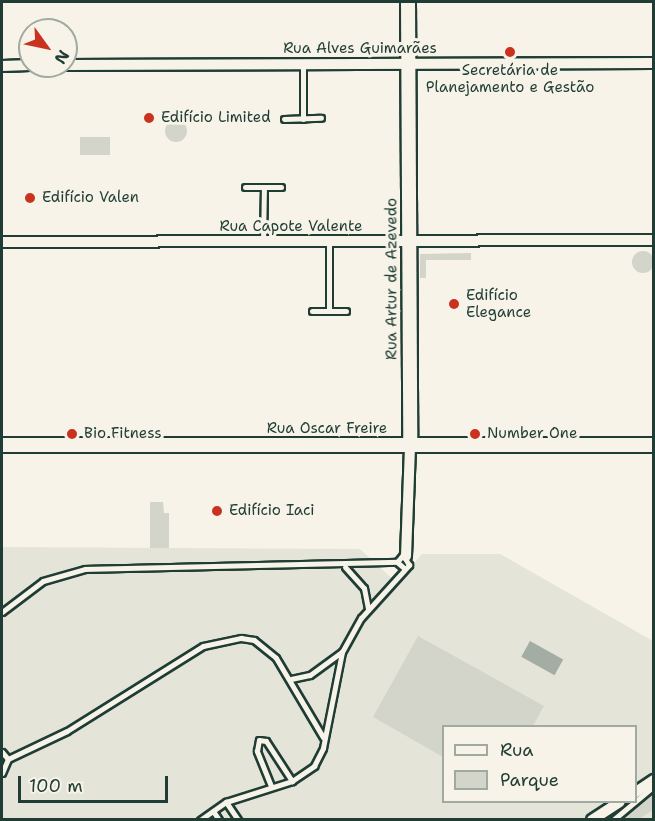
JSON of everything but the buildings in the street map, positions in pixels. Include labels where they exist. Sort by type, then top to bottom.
[{"type":"street","name":"Rua Artur de Azevedo","points":[[401,559],[410,446],[408,2]]},
{"type":"street","name":"Rua Alves Guimarães","points":[[78,65],[654,63]]},
{"type":"street","points":[[2,66],[18,65]]},
{"type":"street","name":"Rua Capote Valente","points":[[2,242],[654,240]]},
{"type":"street","name":"Rua Oscar Freire","points":[[2,445],[654,445]]},
{"type":"street","points":[[637,791],[654,780]]},
{"type":"street","points":[[592,819],[617,803]]},
{"type":"lane","points":[[303,64],[303,118]]},
{"type":"lane","points":[[284,119],[321,118]]},
{"type":"lane","points":[[245,186],[280,187]]},
{"type":"lane","points":[[263,242],[264,187]]},
{"type":"lane","points":[[329,242],[329,311]]},
{"type":"lane","points":[[312,311],[346,311]]},
{"type":"lane","points":[[401,559],[404,568]]},
{"type":"lane","points":[[2,612],[43,581],[85,569],[345,567],[401,559],[410,563],[368,609],[342,652],[323,737],[314,766],[292,781],[226,802],[200,819]]},
{"type":"lane","points":[[345,567],[364,588],[368,609]]},
{"type":"lane","points":[[2,772],[8,759],[67,731],[203,646],[241,638],[266,647],[291,679],[323,737]]},
{"type":"lane","points":[[291,679],[310,675],[342,652]]},
{"type":"lane","points":[[271,786],[257,751],[259,740],[266,741],[292,781]]},
{"type":"lane","points":[[2,752],[8,759]]},
{"type":"lane","points":[[637,800],[654,786]]},
{"type":"lane","points":[[226,802],[238,819]]},
{"type":"lane","points":[[613,819],[633,803]]},
{"type":"lane","points":[[213,811],[219,819]]},
{"type":"shaded area","points":[[2,547],[360,549],[397,583],[422,554],[500,554],[653,641],[653,819],[2,820]]},
{"type":"shaded area","points":[[530,641],[563,659],[555,675],[521,657]]},
{"type":"green space","points":[[172,120],[180,120],[187,127],[187,135],[180,142],[172,142],[165,135],[165,127]]},
{"type":"green space","points":[[80,137],[110,137],[110,155],[80,155]]},
{"type":"green space","points":[[639,251],[647,251],[654,258],[654,266],[647,273],[639,273],[632,266],[632,258]]},
{"type":"green space","points":[[471,253],[471,260],[426,260],[426,278],[420,278],[420,254]]},
{"type":"green space","points":[[150,502],[163,502],[164,513],[169,513],[169,548],[150,548]]},
{"type":"green space","points":[[418,636],[544,706],[534,725],[442,725],[442,756],[373,717]]},
{"type":"green space","points":[[653,792],[653,810],[639,819],[611,820],[637,803]]},
{"type":"place","name":"Secretária de Planejamento e Gestão","points":[[510,52]]},
{"type":"place","name":"Edifício Limited","points":[[149,118]]},
{"type":"place","name":"Edifício Valen","points":[[30,198]]},
{"type":"place","name":"Edifício Elegance","points":[[454,304]]},
{"type":"place","name":"Bio Fitness","points":[[72,434]]},
{"type":"place","name":"Number One","points":[[475,434]]},
{"type":"place","name":"Edifício Iaci","points":[[217,511]]}]
